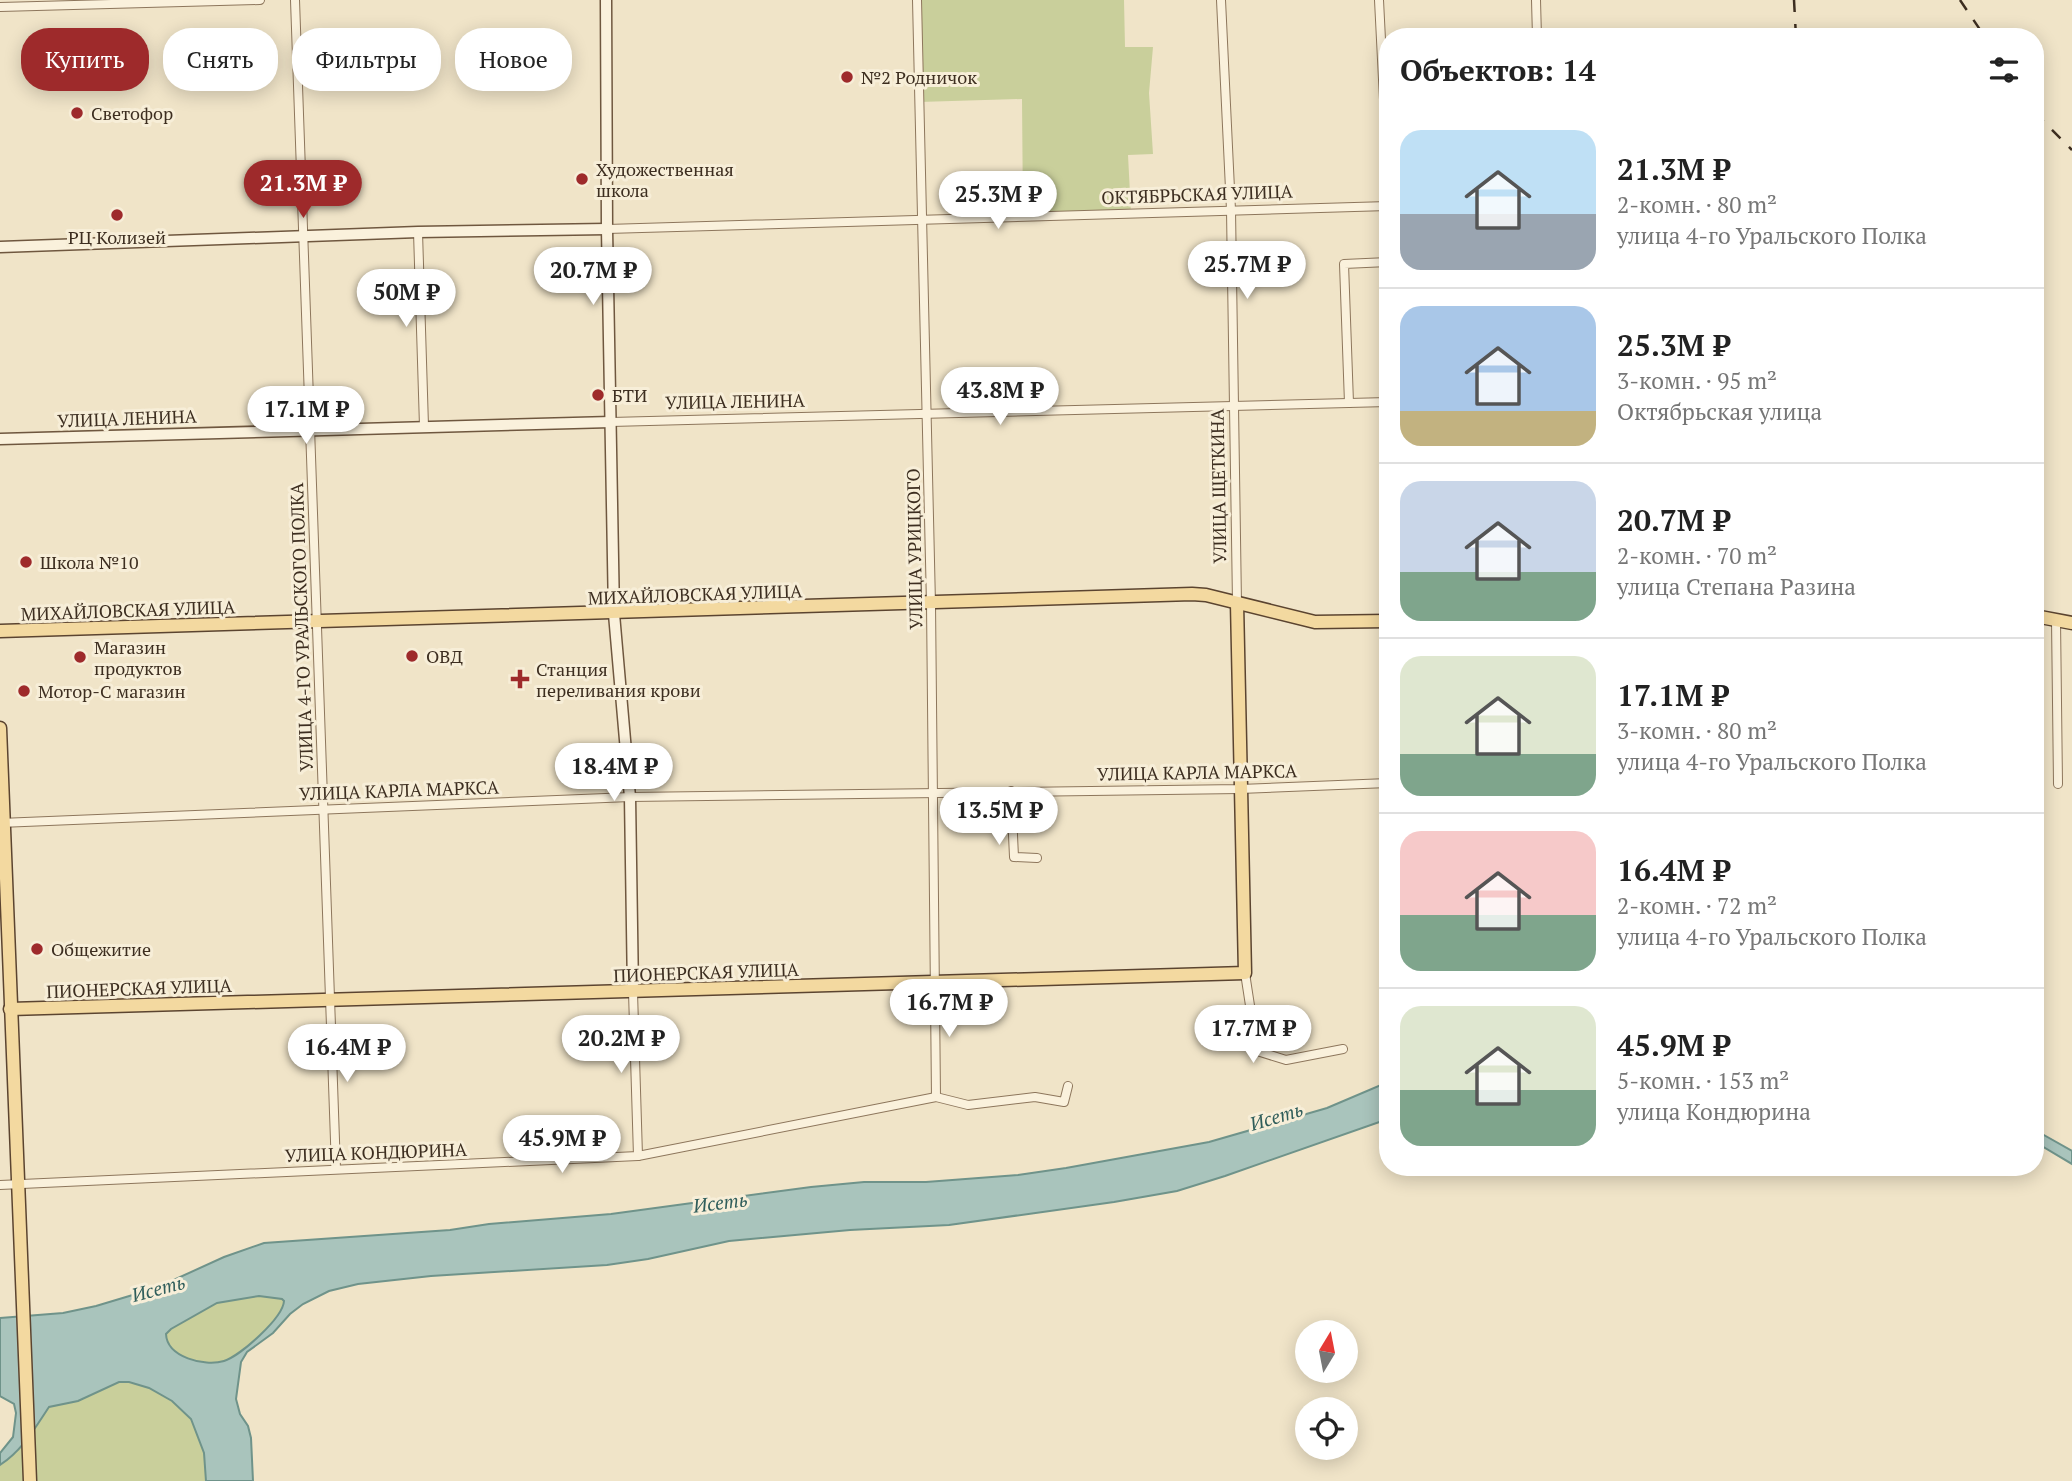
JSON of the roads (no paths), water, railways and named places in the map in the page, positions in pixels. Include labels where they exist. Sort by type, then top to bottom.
[{"type":"main road","name":"МИХАЙЛОВСКАЯ УЛИЦА","points":[[0,631],[1192,594],[1206,595],[1314,622],[1379,621]]},
{"type":"main road","name":"УЛИЦА ЩЕТКИНА","points":[[1237,603],[1245,973]]},
{"type":"main road","points":[[2044,618],[2072,623]]},
{"type":"main road","points":[[0,728],[5,1010],[18,1200],[30,1481]]},
{"type":"main road","name":"ПИОНЕРСКАЯ УЛИЦА","points":[[5,1010],[1245,973]]},
{"type":"street","points":[[0,7],[260,0]]},
{"type":"street","name":"УЛИЦА 4-ГО УРАЛЬСКОГО ПОЛКА","points":[[295,0],[336,1169]]},
{"type":"street","points":[[606,0],[614,614],[630,797],[638,1156]]},
{"type":"street","name":"УЛИЦА УРИЦКОГО","points":[[917,0],[928,414],[936,1097]]},
{"type":"street","name":"УЛИЦА ЩЕТКИНА","points":[[1221,0],[1230,210],[1237,603]]},
{"type":"street","points":[[1379,0],[1380,28]]},
{"type":"street","points":[[1536,0],[1537,28]]},
{"type":"street","name":"ОКТЯБРЬСКАЯ УЛИЦА","points":[[0,247],[418,232],[1379,206]]},
{"type":"street","points":[[418,232],[424,426]]},
{"type":"street","points":[[1349,403],[1344,264],[1379,262]]},
{"type":"street","name":"УЛИЦА ЛЕНИНА","points":[[0,439],[1379,402]]},
{"type":"street","points":[[2056,620],[2057,784]]},
{"type":"street","name":"УЛИЦА КАРЛА МАРКСА","points":[[1,822],[630,797],[1240,789],[1379,783]]},
{"type":"street","points":[[1012,791],[1014,858],[1037,858]]},
{"type":"street","points":[[1245,973],[1257,1051],[1286,1060],[1343,1049]]},
{"type":"street","name":"УЛИЦА КОНДЮРИНА","points":[[0,1185],[638,1156],[936,1097],[968,1105],[1035,1097],[1064,1102],[1068,1086]]},
{"type":"water","name":"Исеть","points":[[1379,1086],[1379,1122],[1177,1191],[949,1225],[850,1230],[729,1241],[607,1265],[431,1276],[358,1284],[329,1291],[290,1314],[273,1333],[247,1352],[241,1362],[236,1399],[251,1438],[253,1481],[206,1481],[204,1453],[191,1419],[172,1401],[149,1388],[129,1382],[119,1382],[78,1401],[49,1407],[21,1446],[0,1465],[0,1453],[13,1437],[16,1413],[14,1404],[0,1396],[0,1318],[63,1313],[96,1306],[156,1288],[224,1257],[264,1243],[450,1230],[489,1224],[611,1214],[864,1182],[926,1182],[1018,1175],[1209,1142],[1327,1108]],"holes":[[[259,1296],[284,1301],[276,1317],[260,1336],[224,1361],[207,1363],[188,1358],[173,1349],[168,1342],[166,1334],[171,1329],[217,1303]]]},
{"type":"water","points":[[2044,1135],[2072,1151],[2072,1164],[2044,1147]]},
{"type":"railway","points":[[1794,0],[1796,28]]},
{"type":"railway","points":[[1960,0],[1979,28]]},
{"type":"railway","points":[[2044,122],[2072,150]]},
{"type":"place","name":"№2 Родничок","points":[[847,77]]},
{"type":"place","name":"Светофор","points":[[77,113]]},
{"type":"place","name":"Художественная школа","points":[[582,179]]},
{"type":"place","name":"РЦ Колизей","points":[[117,215]]},
{"type":"place","name":"БТИ","points":[[598,395]]},
{"type":"place","name":"Школа №10","points":[[26,562]]},
{"type":"place","name":"ОВД","points":[[412,656]]},
{"type":"place","name":"Магазин продуктов","points":[[80,657]]},
{"type":"place","name":"Станция переливания крови","points":[[520,679]]},
{"type":"place","name":"Мотор-С магазин","points":[[24,691]]},
{"type":"place","name":"Общежитие","points":[[37,949]]}]
